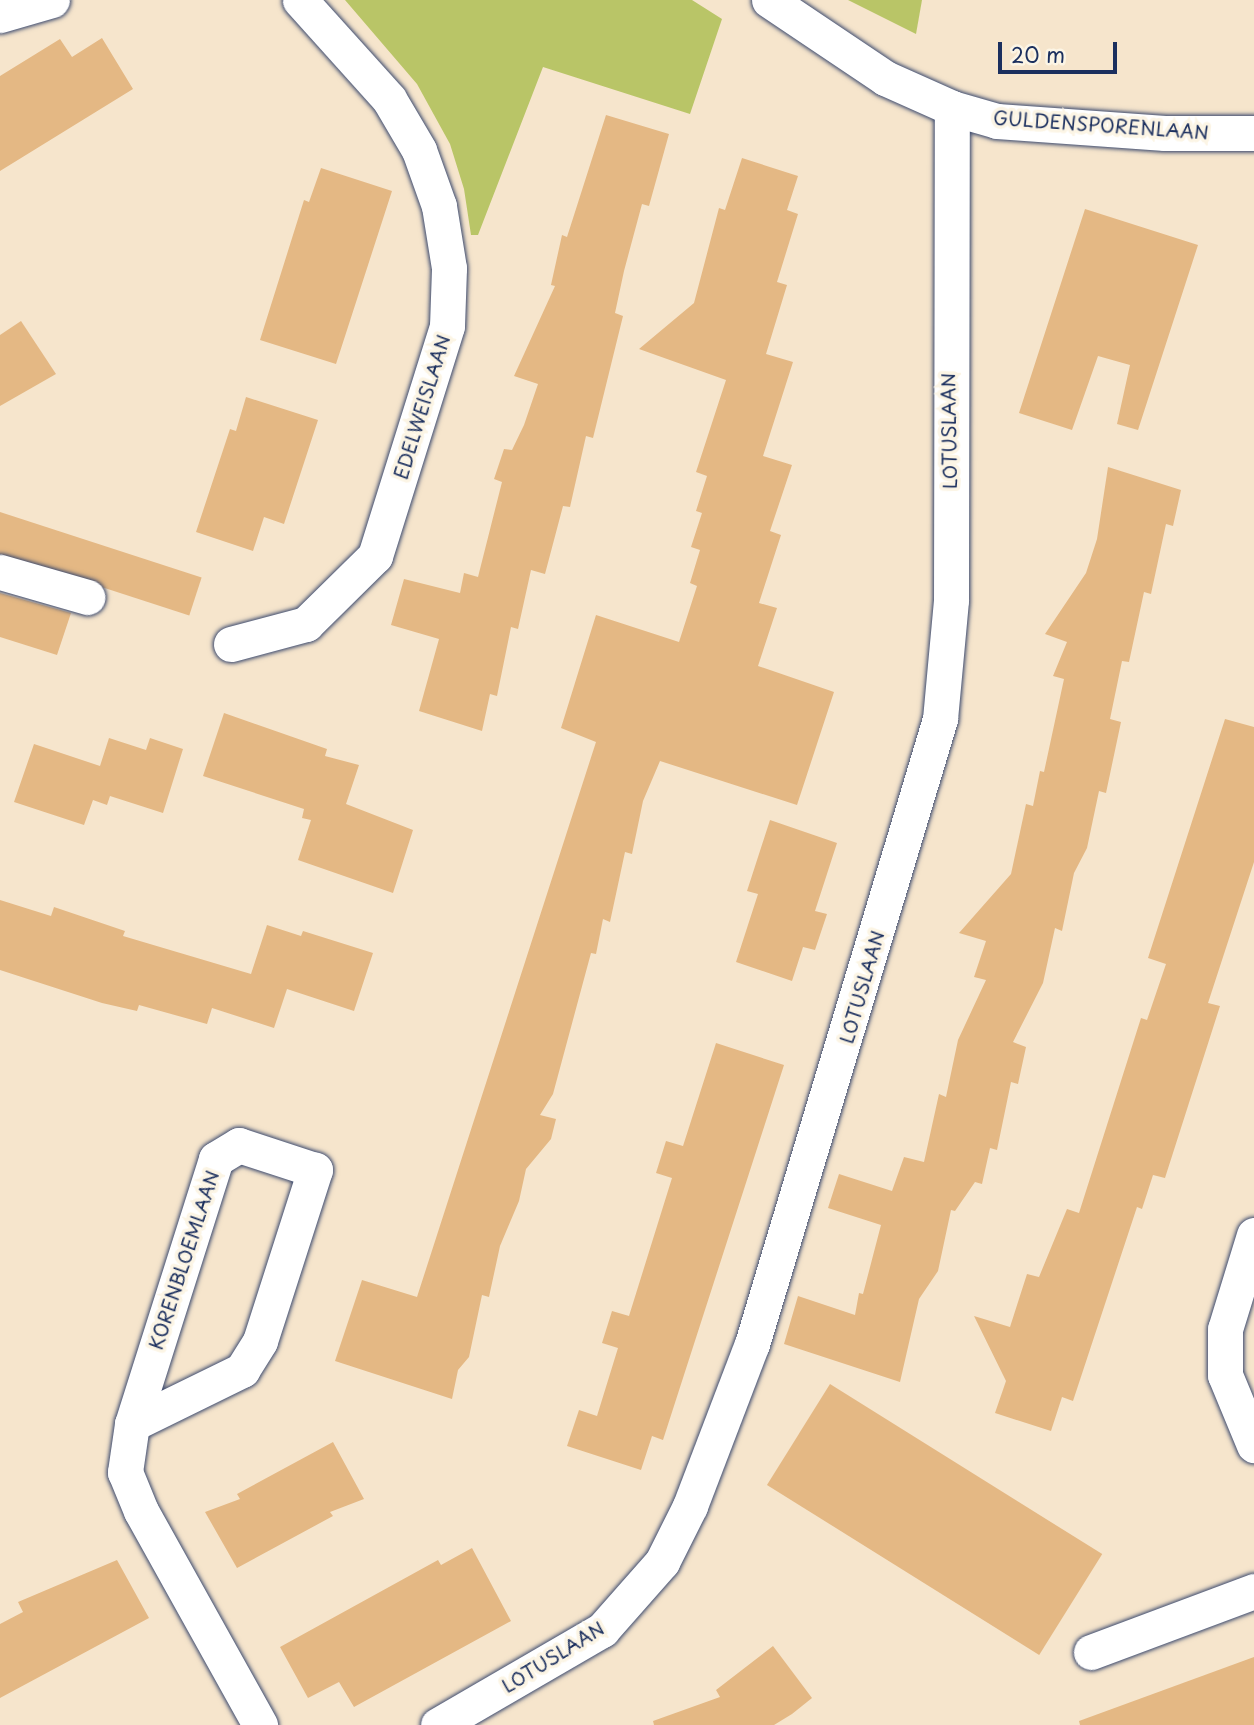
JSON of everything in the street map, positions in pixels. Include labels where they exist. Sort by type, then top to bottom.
[{"type":"street","points":[[0,15],[52,0]]},
{"type":"street","name":"EDELWEISLAAN","points":[[231,644],[306,624],[375,556],[447,326],[449,268],[439,206],[419,150],[389,99],[300,0]]},
{"type":"street","name":"GULDENSPORENLAAN","points":[[769,0],[885,78],[952,108],[1011,122],[1165,133],[1254,133]]},
{"type":"street","name":"LOTUSLAAN","points":[[438,1725],[603,1630],[662,1562],[690,1506],[760,1317],[940,719],[951,600],[952,108]]},
{"type":"street","points":[[0,572],[87,597]]},
{"type":"street","name":"KORENBLOEMLAAN","points":[[132,1424],[242,1370],[260,1341],[315,1170],[239,1145],[216,1159],[132,1424],[125,1472],[141,1511],[261,1725]]},
{"type":"street","points":[[1254,1235],[1225,1329],[1225,1375],[1254,1445]]},
{"type":"street","points":[[1091,1652],[1254,1591]]},
{"type":"green space","points":[[345,0],[692,0],[722,19],[690,114],[543,67],[478,235],[471,235],[464,189],[450,144],[417,84]]},
{"type":"green space","points":[[848,0],[922,0],[916,34]]},
{"type":"building","points":[[102,38],[133,89],[0,171],[0,76],[60,39],[72,57]]},
{"type":"building","points":[[606,115],[669,134],[649,206],[642,204],[624,271],[615,313],[623,316],[593,438],[586,436],[570,507],[563,506],[545,574],[531,570],[518,629],[511,627],[497,696],[490,694],[482,731],[419,711],[439,639],[391,625],[404,579],[460,593],[464,573],[478,577],[502,482],[494,479],[504,449],[512,450],[524,425],[538,384],[514,376],[555,286],[551,285],[562,235],[567,237]]},
{"type":"building","points":[[742,158],[798,176],[787,210],[798,214],[777,282],[787,285],[766,354],[793,362],[763,456],[792,465],[770,531],[781,535],[759,603],[777,608],[758,666],[834,692],[797,805],[660,761],[643,801],[632,854],[625,852],[610,922],[603,919],[596,954],[591,953],[553,1094],[540,1115],[556,1119],[551,1139],[526,1169],[519,1201],[500,1246],[489,1297],[482,1295],[469,1357],[458,1370],[452,1399],[335,1361],[362,1280],[417,1297],[596,742],[561,728],[596,615],[679,642],[697,586],[690,583],[700,550],[691,547],[702,513],[696,511],[707,476],[696,472],[726,380],[639,349],[694,303],[719,208],[725,210]]},
{"type":"building","points":[[321,168],[392,191],[336,364],[260,340],[304,200],[309,202]]},
{"type":"building","points":[[1085,209],[1198,245],[1138,430],[1117,424],[1130,365],[1098,356],[1072,430],[1019,413]]},
{"type":"building","points":[[21,321],[56,374],[0,406],[0,335]]},
{"type":"building","points":[[246,397],[318,420],[284,524],[264,517],[253,551],[196,532],[230,429],[236,431]]},
{"type":"building","points":[[1108,467],[1181,490],[1173,526],[1166,524],[1151,594],[1144,592],[1129,662],[1122,661],[1110,719],[1121,722],[1106,793],[1099,791],[1087,848],[1074,873],[1062,931],[1055,928],[1043,983],[1013,1042],[1026,1047],[1018,1084],[1011,1082],[997,1150],[990,1148],[982,1184],[975,1182],[955,1211],[951,1210],[938,1271],[919,1299],[900,1382],[784,1344],[798,1296],[855,1315],[859,1293],[863,1294],[881,1225],[828,1208],[839,1174],[892,1191],[904,1157],[924,1162],[939,1094],[946,1097],[958,1040],[986,980],[974,977],[986,941],[959,933],[1011,874],[1026,804],[1033,806],[1040,771],[1044,772],[1064,679],[1053,676],[1067,642],[1045,634],[1086,573],[1097,539]]},
{"type":"building","points":[[0,512],[202,578],[189,616],[0,554]]},
{"type":"building","points":[[0,593],[71,613],[57,655],[0,637]]},
{"type":"building","points":[[224,713],[327,749],[325,756],[359,765],[346,804],[413,830],[393,893],[298,860],[311,820],[302,818],[304,809],[203,776]]},
{"type":"building","points":[[1225,719],[1254,727],[1254,862],[1208,1003],[1220,1006],[1165,1178],[1153,1175],[1142,1209],[1137,1207],[1073,1401],[1062,1397],[1051,1431],[995,1413],[1006,1381],[974,1316],[1010,1327],[1027,1274],[1039,1277],[1067,1209],[1079,1213],[1141,1018],[1147,1020],[1166,964],[1148,958]]},
{"type":"building","points":[[109,738],[146,750],[150,738],[183,749],[163,813],[110,796],[107,805],[93,800],[84,825],[14,802],[34,744],[100,766]]},
{"type":"building","points":[[770,820],[837,843],[815,911],[827,914],[815,950],[803,947],[792,981],[736,962],[758,894],[747,891]]},
{"type":"building","points":[[0,900],[51,916],[54,907],[125,931],[123,936],[251,974],[267,925],[301,936],[303,931],[373,953],[354,1011],[287,989],[274,1028],[212,1008],[207,1024],[139,1005],[137,1011],[102,1003],[0,970]]},
{"type":"building","points":[[716,1043],[784,1065],[663,1440],[652,1436],[641,1470],[567,1446],[579,1410],[597,1416],[618,1348],[602,1343],[612,1311],[629,1316],[672,1178],[656,1173],[666,1141],[683,1146]]},
{"type":"building","points":[[830,1384],[1102,1554],[1039,1655],[767,1485]]},
{"type":"building","points":[[333,1442],[364,1499],[330,1512],[333,1516],[237,1568],[205,1512],[240,1499],[237,1494]]},
{"type":"building","points":[[472,1548],[511,1621],[354,1707],[339,1682],[308,1698],[280,1647],[438,1560],[441,1565]]},
{"type":"building","points":[[117,1560],[149,1618],[0,1698],[0,1624],[23,1612],[18,1602]]},
{"type":"building","points":[[773,1646],[812,1698],[792,1714],[774,1725],[654,1725],[653,1721],[720,1697],[716,1690]]},
{"type":"building","points":[[1254,1657],[1254,1725],[1080,1725],[1079,1721]]}]
